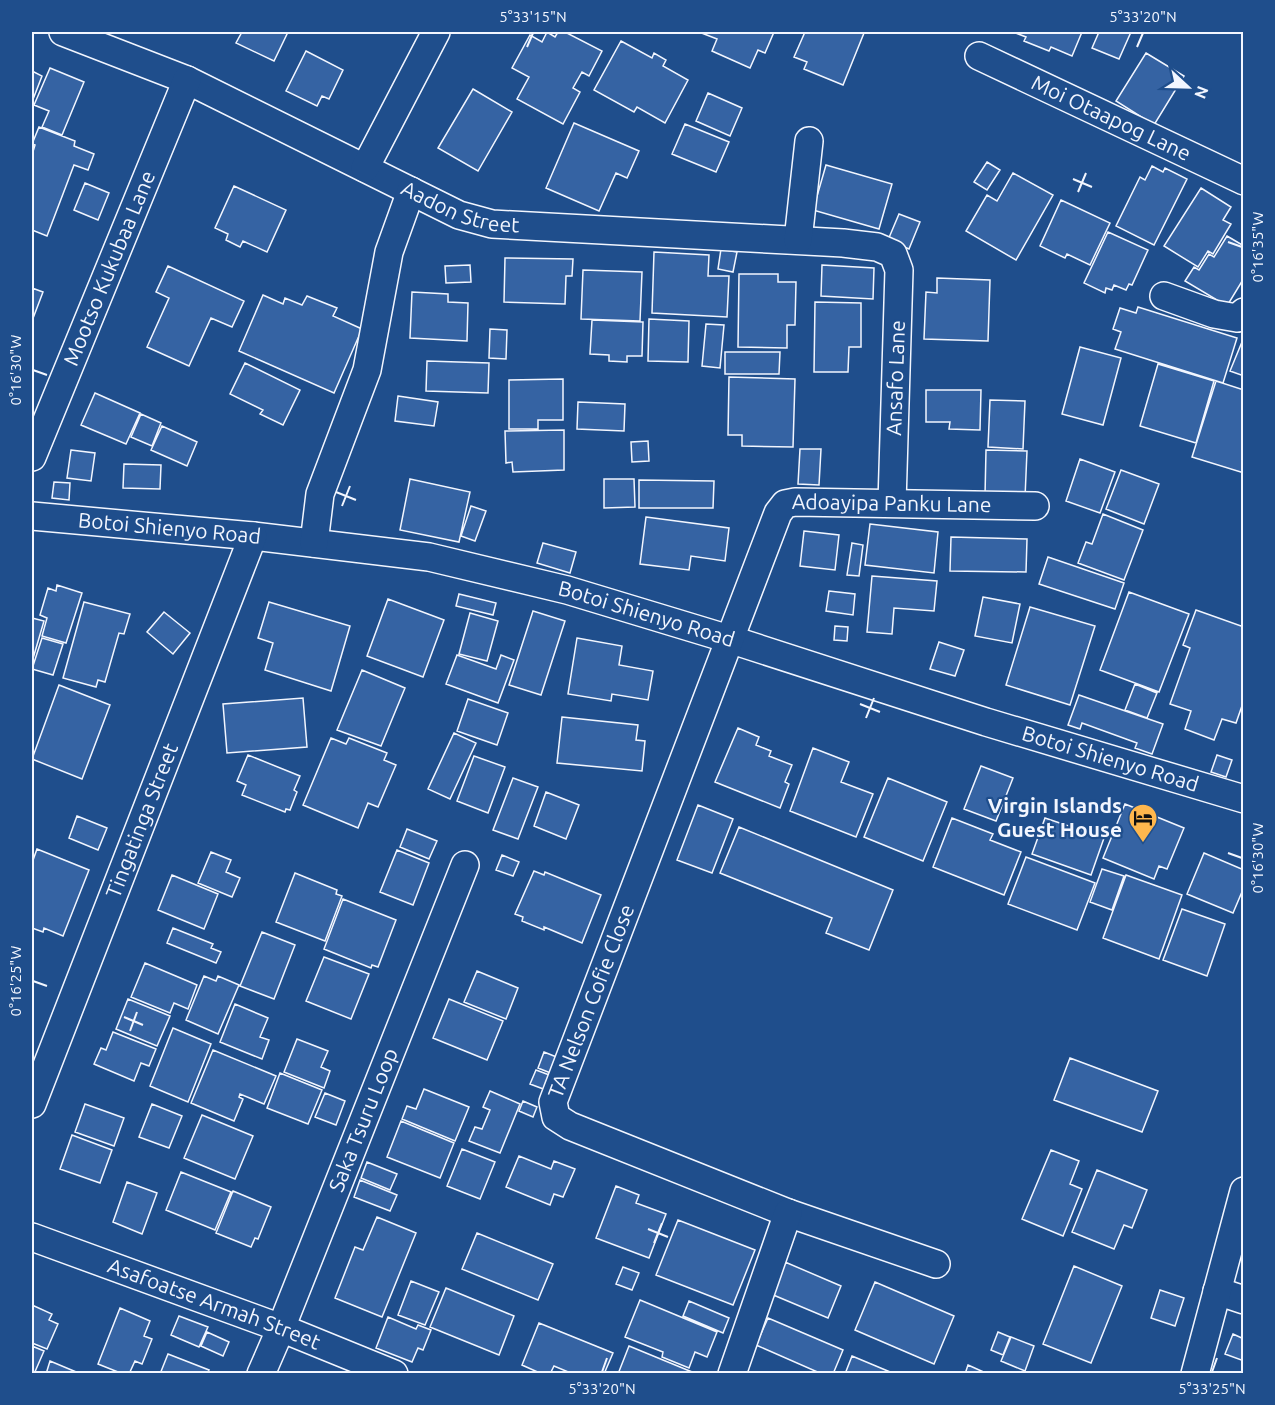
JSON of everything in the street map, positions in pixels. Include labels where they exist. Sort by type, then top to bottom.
[{"type":"street","name":"Aadon Street","points":[[63,32],[187,80],[459,215],[492,224],[843,243],[877,247],[893,254]]},
{"type":"street","points":[[365,168],[436,32]]},
{"type":"street","name":"Moi Otaapog Lane","points":[[979,56],[1244,181]]},
{"type":"street","name":"Mootso Kukubaa Lane","points":[[32,457],[187,80]]},
{"type":"street","points":[[798,240],[809,141]]},
{"type":"street","points":[[314,543],[321,494],[367,370],[389,252],[411,191]]},
{"type":"street","name":"Ansafo Lane","points":[[892,504],[899,270],[893,254]]},
{"type":"street","points":[[1164,296],[1214,314],[1237,318],[1244,312]]},
{"type":"street","name":"Adoayipa Panku Lane","points":[[729,639],[778,513],[785,504],[795,502],[1035,506]]},
{"type":"street","name":"Botoi Shienyo Road","points":[[32,516],[253,536],[429,558],[567,590],[729,639],[986,722],[1244,799]]},
{"type":"street","name":"Tingatinga Street","points":[[32,1104],[253,536]]},
{"type":"street","name":"TA Nelson Cofie Close","points":[[729,639],[553,1102],[556,1118],[570,1126],[788,1213],[936,1264]]},
{"type":"street","name":"Saka Tsuru Loop","points":[[261,1374],[465,865]]},
{"type":"street","points":[[1195,1374],[1244,1191]]},
{"type":"street","points":[[732,1374],[788,1213]]},
{"type":"street","name":"Asafoatse Armah Street","points":[[32,1237],[281,1328],[393,1374]]},
{"type":"street","points":[[1217,1291],[1244,1300]]},
{"type":"building","points":[[242,32],[288,32],[274,61],[236,43]]},
{"type":"building","points":[[547,32],[555,37],[558,32],[565,32],[602,51],[589,76],[582,72],[573,88],[580,92],[563,124],[517,99],[529,77],[512,68],[530,35],[542,42]]},
{"type":"building","points":[[699,32],[774,32],[765,53],[758,50],[750,68],[712,51],[717,39]]},
{"type":"building","points":[[805,32],[864,33],[843,85],[804,69],[807,62],[794,57]]},
{"type":"building","points":[[1013,32],[1082,32],[1072,56],[1051,47],[1049,51],[1024,41],[1026,37]]},
{"type":"building","points":[[1099,32],[1131,32],[1119,59],[1092,48]]},
{"type":"building","points":[[621,41],[652,58],[654,53],[666,60],[663,66],[688,80],[665,123],[637,107],[634,112],[594,90]]},
{"type":"building","points":[[306,51],[343,70],[329,99],[322,96],[317,106],[286,91]]},
{"type":"building","points":[[1146,53],[1184,76],[1154,125],[1116,101]]},
{"type":"building","points":[[50,68],[84,82],[62,135],[42,127],[49,111],[34,105]]},
{"type":"building","points":[[32,71],[42,76],[32,102]]},
{"type":"building","points":[[473,89],[512,112],[478,171],[438,148]]},
{"type":"building","points":[[708,93],[742,108],[730,136],[696,121]]},
{"type":"building","points":[[574,123],[639,151],[627,178],[616,173],[599,211],[546,188]]},
{"type":"building","points":[[685,124],[729,142],[716,172],[672,154]]},
{"type":"building","points":[[39,127],[75,141],[74,146],[94,154],[88,170],[74,165],[47,236],[32,230],[32,155],[35,145],[32,144]]},
{"type":"building","points":[[987,162],[1000,170],[987,190],[974,182]]},
{"type":"building","points":[[826,165],[892,184],[879,229],[813,210]]},
{"type":"building","points":[[1152,166],[1163,172],[1165,168],[1187,179],[1154,245],[1116,226],[1140,177],[1145,180]]},
{"type":"building","points":[[1013,173],[1053,195],[1016,260],[966,231],[987,195],[997,201]]},
{"type":"building","points":[[85,183],[109,193],[98,220],[74,210]]},
{"type":"building","points":[[234,186],[286,210],[267,252],[243,241],[240,247],[226,240],[228,234],[215,228]]},
{"type":"building","points":[[1201,188],[1231,207],[1223,220],[1231,224],[1213,254],[1208,251],[1198,267],[1164,246]]},
{"type":"building","points":[[1061,200],[1110,223],[1090,265],[1067,254],[1065,258],[1040,246]]},
{"type":"building","points":[[899,214],[920,222],[909,249],[888,240]]},
{"type":"building","points":[[1108,232],[1148,250],[1132,285],[1129,284],[1126,290],[1114,285],[1112,290],[1106,288],[1105,293],[1084,283]]},
{"type":"building","points":[[1227,236],[1244,246],[1244,278],[1227,306],[1185,281],[1194,267],[1199,270],[1209,254],[1214,257]]},
{"type":"building","points":[[721,249],[737,252],[733,272],[718,269]]},
{"type":"building","points":[[654,252],[709,255],[708,276],[729,276],[727,317],[652,313]]},
{"type":"building","points":[[505,258],[573,259],[572,276],[566,276],[565,304],[504,302]]},
{"type":"building","points":[[470,265],[471,282],[446,283],[445,266]]},
{"type":"building","points":[[822,265],[874,268],[873,299],[821,296]]},
{"type":"building","points":[[168,266],[244,301],[232,327],[211,318],[189,366],[147,347],[169,298],[156,292]]},
{"type":"building","points":[[583,270],[642,272],[640,321],[581,319]]},
{"type":"building","points":[[739,274],[778,274],[778,282],[796,282],[795,325],[787,325],[787,348],[738,347]]},
{"type":"building","points":[[937,278],[990,280],[988,341],[924,339],[926,292],[937,293]]},
{"type":"building","points":[[32,288],[43,292],[32,321]]},
{"type":"building","points":[[412,292],[448,294],[448,302],[468,303],[467,341],[410,338]]},
{"type":"building","points":[[263,295],[283,304],[285,298],[302,305],[307,296],[337,308],[333,316],[362,329],[334,393],[239,351]]},
{"type":"building","points":[[815,302],[861,303],[861,347],[849,347],[848,372],[814,372]]},
{"type":"building","points":[[1138,307],[1237,338],[1223,383],[1115,349],[1121,332],[1113,329],[1120,308],[1136,313]]},
{"type":"building","points":[[649,319],[689,321],[688,362],[648,361]]},
{"type":"building","points":[[592,320],[643,322],[642,356],[627,356],[627,362],[609,361],[609,355],[590,354]]},
{"type":"building","points":[[706,324],[724,325],[720,368],[702,366]]},
{"type":"building","points":[[490,329],[507,330],[506,359],[489,358]]},
{"type":"building","points":[[1244,337],[1244,376],[1230,371]]},
{"type":"building","points":[[1080,347],[1121,358],[1103,425],[1062,414]]},
{"type":"building","points":[[725,352],[780,352],[779,374],[725,374]]},
{"type":"building","points":[[427,361],[489,363],[488,393],[426,391]]},
{"type":"building","points":[[245,363],[300,390],[283,425],[260,414],[263,410],[230,394]]},
{"type":"building","points":[[1158,364],[1214,381],[1196,443],[1140,426]]},
{"type":"building","points":[[729,377],[795,379],[793,447],[742,446],[742,435],[728,435]]},
{"type":"building","points":[[563,379],[563,420],[538,420],[538,429],[509,429],[509,380]]},
{"type":"building","points":[[1216,381],[1244,390],[1244,473],[1192,457]]},
{"type":"building","points":[[926,390],[981,390],[980,430],[949,429],[950,422],[926,422]]},
{"type":"building","points":[[95,393],[140,413],[126,444],[81,425]]},
{"type":"building","points":[[398,396],[438,402],[434,426],[395,421]]},
{"type":"building","points":[[990,400],[1025,401],[1023,449],[988,447]]},
{"type":"building","points":[[578,402],[625,404],[624,431],[577,429]]},
{"type":"building","points":[[141,414],[161,423],[152,446],[131,437]]},
{"type":"building","points":[[162,426],[197,442],[187,466],[151,450]]},
{"type":"building","points":[[564,430],[564,470],[513,472],[512,462],[506,463],[505,431]]},
{"type":"building","points":[[648,441],[649,461],[632,462],[631,442]]},
{"type":"building","points":[[800,449],[821,449],[819,485],[798,484]]},
{"type":"building","points":[[71,450],[95,453],[91,481],[67,478]]},
{"type":"building","points":[[986,450],[1027,451],[1025,498],[985,496]]},
{"type":"building","points":[[1080,459],[1115,472],[1100,513],[1066,501]]},
{"type":"building","points":[[124,464],[161,465],[160,489],[123,488]]},
{"type":"building","points":[[1121,470],[1159,484],[1144,524],[1106,509]]},
{"type":"building","points":[[410,479],[470,492],[459,542],[400,530]]},
{"type":"building","points":[[604,479],[634,479],[635,507],[604,508]]},
{"type":"building","points":[[639,480],[714,481],[713,508],[639,508]]},
{"type":"building","points":[[54,482],[70,483],[69,500],[52,498]]},
{"type":"building","points":[[471,506],[486,511],[475,541],[461,536]]},
{"type":"building","points":[[1103,514],[1143,530],[1124,580],[1078,563],[1086,542],[1092,544]]},
{"type":"building","points":[[646,517],[729,528],[725,561],[691,556],[689,570],[640,564]]},
{"type":"building","points":[[870,524],[938,532],[934,573],[865,565]]},
{"type":"building","points":[[804,531],[839,535],[835,570],[800,566]]},
{"type":"building","points":[[951,537],[1027,539],[1026,572],[950,571]]},
{"type":"building","points":[[543,543],[576,552],[570,573],[537,563]]},
{"type":"building","points":[[852,543],[863,545],[859,576],[847,575]]},
{"type":"building","points":[[1048,557],[1124,583],[1115,609],[1039,584]]},
{"type":"building","points":[[872,576],[937,581],[934,611],[894,608],[892,634],[867,632]]},
{"type":"building","points":[[57,585],[82,593],[66,643],[42,636],[47,618],[40,615],[48,588],[56,591]]},
{"type":"building","points":[[829,591],[855,594],[853,615],[826,611]]},
{"type":"building","points":[[1129,592],[1189,614],[1159,692],[1100,670]]},
{"type":"building","points":[[459,594],[496,603],[493,615],[456,606]]},
{"type":"building","points":[[983,597],[1020,604],[1012,643],[975,636]]},
{"type":"building","points":[[388,599],[444,620],[423,677],[367,656]]},
{"type":"building","points":[[84,602],[130,614],[124,634],[119,633],[105,682],[98,680],[96,687],[63,678]]},
{"type":"building","points":[[269,602],[350,626],[331,691],[265,670],[273,643],[258,638]]},
{"type":"building","points":[[1030,607],[1095,626],[1070,705],[1006,685]]},
{"type":"building","points":[[1196,610],[1244,627],[1244,700],[1236,723],[1222,719],[1214,740],[1185,729],[1191,711],[1170,704],[1190,648],[1183,645]]},
{"type":"building","points":[[533,611],[565,621],[541,695],[509,685]]},
{"type":"building","points":[[164,612],[190,633],[173,654],[147,632]]},
{"type":"building","points":[[470,613],[498,621],[487,661],[459,654]]},
{"type":"building","points":[[32,618],[44,621],[32,662]]},
{"type":"building","points":[[835,626],[848,627],[847,641],[834,640]]},
{"type":"building","points":[[42,638],[63,644],[53,675],[32,669]]},
{"type":"building","points":[[577,638],[622,646],[619,665],[653,671],[648,700],[612,694],[611,701],[568,694]]},
{"type":"building","points":[[939,642],[964,650],[955,676],[930,669]]},
{"type":"building","points":[[457,655],[496,669],[501,655],[514,660],[498,703],[446,684]]},
{"type":"building","points":[[362,670],[405,688],[381,746],[337,730]]},
{"type":"building","points":[[1135,684],[1157,693],[1147,718],[1125,710]]},
{"type":"building","points":[[59,685],[110,705],[82,779],[32,759]]},
{"type":"building","points":[[1079,695],[1163,724],[1152,754],[1135,748],[1137,743],[1082,723],[1080,729],[1068,725]]},
{"type":"building","points":[[303,698],[307,747],[227,753],[223,704]]},
{"type":"building","points":[[468,699],[508,713],[497,745],[457,731]]},
{"type":"building","points":[[562,717],[638,725],[636,740],[645,741],[642,771],[557,763]]},
{"type":"building","points":[[738,728],[759,737],[756,745],[771,751],[769,756],[792,765],[785,782],[789,784],[780,808],[715,782]]},
{"type":"building","points":[[454,733],[476,743],[450,799],[428,789]]},
{"type":"building","points":[[331,738],[346,744],[349,738],[387,753],[384,760],[396,765],[378,807],[368,803],[358,828],[303,805]]},
{"type":"building","points":[[813,748],[849,762],[841,782],[873,794],[856,837],[790,811]]},
{"type":"building","points":[[248,755],[300,776],[294,790],[297,792],[290,810],[286,809],[285,812],[242,795],[246,785],[237,781]]},
{"type":"building","points":[[1217,755],[1232,760],[1226,777],[1211,772]]},
{"type":"building","points":[[474,756],[505,767],[488,813],[457,801]]},
{"type":"building","points":[[981,766],[1013,778],[996,821],[964,809]]},
{"type":"building","points":[[513,778],[538,787],[518,839],[493,830]]},
{"type":"building","points":[[888,778],[947,802],[923,861],[864,837]]},
{"type":"building","points":[[546,792],[579,805],[566,839],[534,826]]},
{"type":"building","name":"Virgin Islands Guest House","points":[[1125,804],[1184,828],[1167,869],[1159,866],[1154,879],[1103,858]]},
{"type":"building","points":[[698,805],[733,819],[712,873],[677,860]]},
{"type":"building","points":[[77,816],[107,828],[98,850],[69,838]]},
{"type":"building","points":[[952,818],[993,834],[990,840],[1021,852],[1004,895],[933,867]]},
{"type":"building","points":[[1045,818],[1104,838],[1091,875],[1032,854]]},
{"type":"building","points":[[739,827],[893,890],[869,950],[826,933],[832,918],[720,873]]},
{"type":"building","points":[[407,829],[437,841],[429,859],[400,847]]},
{"type":"building","points":[[37,849],[89,870],[63,936],[44,928],[43,932],[32,928],[32,863]]},
{"type":"building","points":[[397,850],[429,863],[413,905],[380,892]]},
{"type":"building","points":[[211,852],[231,860],[226,872],[240,878],[232,897],[198,883]]},
{"type":"building","points":[[1204,853],[1244,870],[1244,887],[1233,913],[1187,894]]},
{"type":"building","points":[[502,855],[519,862],[513,876],[496,870]]},
{"type":"building","points":[[1026,857],[1095,883],[1077,930],[1008,904]]},
{"type":"building","points":[[1102,869],[1124,876],[1112,910],[1090,902]]},
{"type":"building","points":[[534,871],[544,875],[545,872],[601,895],[582,943],[544,927],[544,930],[522,921],[523,917],[515,914]]},
{"type":"building","points":[[295,873],[337,890],[336,894],[342,896],[325,941],[276,922]]},
{"type":"building","points":[[172,875],[218,894],[204,929],[158,910]]},
{"type":"building","points":[[1126,875],[1182,895],[1159,959],[1103,938]]},
{"type":"building","points":[[343,899],[396,920],[378,967],[372,965],[371,968],[324,949]]},
{"type":"building","points":[[1182,909],[1225,924],[1207,976],[1163,960]]},
{"type":"building","points":[[173,928],[213,944],[211,948],[221,952],[216,963],[167,943]]},
{"type":"building","points":[[262,932],[295,945],[274,999],[240,986]]},
{"type":"building","points":[[324,957],[369,974],[351,1019],[306,1001]]},
{"type":"building","points":[[145,963],[197,985],[188,1009],[174,1003],[170,1013],[131,997]]},
{"type":"building","points":[[477,971],[518,988],[506,1019],[464,1002]]},
{"type":"building","points":[[204,976],[216,981],[218,976],[239,985],[218,1034],[186,1020]]},
{"type":"building","points":[[128,999],[170,1016],[157,1046],[116,1029]]},
{"type":"building","points":[[449,999],[503,1021],[487,1060],[433,1038]]},
{"type":"building","points":[[235,1004],[268,1018],[260,1037],[269,1040],[262,1059],[220,1042]]},
{"type":"building","points":[[173,1028],[211,1044],[188,1102],[150,1086]]},
{"type":"building","points":[[113,1032],[156,1049],[149,1066],[141,1063],[134,1081],[94,1064],[101,1048],[106,1050]]},
{"type":"building","points":[[297,1039],[328,1051],[321,1067],[330,1071],[324,1088],[284,1072]]},
{"type":"building","points":[[213,1050],[276,1076],[264,1104],[240,1094],[239,1097],[243,1099],[234,1121],[191,1103]]},
{"type":"building","points":[[544,1052],[559,1058],[553,1074],[538,1068]]},
{"type":"building","points":[[1070,1058],[1158,1091],[1142,1132],[1054,1100]]},
{"type":"building","points":[[536,1070],[552,1076],[546,1090],[530,1084]]},
{"type":"building","points":[[280,1073],[322,1090],[308,1124],[267,1108]]},
{"type":"building","points":[[424,1089],[469,1107],[455,1141],[402,1119],[407,1106],[416,1109]]},
{"type":"building","points":[[490,1091],[520,1104],[500,1153],[469,1141],[475,1127],[482,1129],[490,1110],[483,1107]]},
{"type":"building","points":[[325,1093],[345,1101],[336,1125],[315,1117]]},
{"type":"building","points":[[523,1101],[537,1107],[533,1117],[519,1111]]},
{"type":"building","points":[[85,1104],[124,1118],[114,1146],[75,1132]]},
{"type":"building","points":[[152,1104],[182,1116],[169,1148],[139,1137]]},
{"type":"building","points":[[202,1115],[253,1136],[235,1179],[184,1158]]},
{"type":"building","points":[[401,1121],[454,1143],[440,1178],[387,1157]]},
{"type":"building","points":[[72,1135],[112,1150],[100,1183],[60,1169]]},
{"type":"building","points":[[462,1149],[495,1162],[480,1199],[447,1186]]},
{"type":"building","points":[[1051,1150],[1079,1161],[1070,1184],[1082,1189],[1063,1236],[1022,1219]]},
{"type":"building","points":[[519,1156],[551,1169],[554,1161],[575,1169],[563,1197],[554,1194],[550,1205],[506,1187]]},
{"type":"building","points":[[367,1162],[397,1174],[390,1190],[361,1178]]},
{"type":"building","points":[[1097,1170],[1147,1190],[1132,1228],[1124,1225],[1114,1249],[1072,1232]]},
{"type":"building","points":[[181,1172],[231,1192],[215,1230],[166,1210]]},
{"type":"building","points":[[360,1180],[397,1195],[390,1211],[354,1197]]},
{"type":"building","points":[[127,1182],[157,1193],[142,1234],[113,1222]]},
{"type":"building","points":[[616,1186],[639,1195],[636,1203],[666,1214],[649,1258],[596,1238]]},
{"type":"building","points":[[233,1191],[271,1207],[258,1239],[255,1238],[251,1247],[216,1233]]},
{"type":"building","points":[[377,1217],[416,1233],[382,1317],[335,1298],[355,1247],[363,1250]]},
{"type":"building","points":[[678,1220],[755,1250],[733,1305],[656,1275]]},
{"type":"building","points":[[477,1233],[553,1264],[538,1300],[462,1269]]},
{"type":"building","points":[[785,1262],[841,1286],[828,1318],[771,1294]]},
{"type":"building","points":[[1074,1266],[1122,1286],[1091,1363],[1043,1344]]},
{"type":"building","points":[[623,1267],[639,1273],[632,1290],[616,1284]]},
{"type":"building","points":[[411,1281],[439,1292],[425,1325],[398,1315]]},
{"type":"building","points":[[875,1282],[954,1316],[934,1364],[855,1330]]},
{"type":"building","points":[[446,1288],[514,1316],[499,1355],[430,1327]]},
{"type":"building","points":[[1160,1290],[1184,1298],[1175,1326],[1151,1318]]},
{"type":"building","points":[[640,1300],[717,1332],[707,1357],[695,1352],[689,1368],[662,1357],[663,1352],[625,1337]]},
{"type":"building","points":[[689,1301],[729,1318],[723,1333],[683,1316]]},
{"type":"building","points":[[32,1305],[52,1314],[49,1320],[58,1324],[47,1349],[32,1343]]},
{"type":"building","points":[[120,1308],[150,1321],[144,1336],[152,1339],[142,1364],[135,1361],[129,1374],[123,1374],[98,1364]]},
{"type":"building","points":[[179,1316],[208,1327],[199,1347],[171,1335]]},
{"type":"building","points":[[388,1317],[416,1329],[418,1325],[431,1330],[423,1350],[418,1348],[412,1362],[376,1348]]},
{"type":"building","points":[[768,1318],[843,1350],[833,1374],[822,1374],[756,1345]]},
{"type":"building","points":[[539,1323],[613,1353],[604,1374],[573,1374],[554,1366],[550,1374],[542,1374],[522,1365]]},
{"type":"building","points":[[207,1332],[229,1342],[223,1356],[201,1346]]},
{"type":"building","points":[[998,1332],[1010,1337],[1003,1355],[991,1350]]},
{"type":"building","points":[[1233,1334],[1244,1339],[1244,1361],[1225,1354]]},
{"type":"building","points":[[1011,1337],[1034,1346],[1025,1371],[1001,1361]]},
{"type":"building","points":[[32,1346],[44,1351],[34,1374],[32,1374]]},
{"type":"building","points":[[629,1346],[697,1374],[618,1374]]},
{"type":"building","points":[[168,1354],[209,1370],[207,1374],[160,1374]]},
{"type":"building","points":[[852,1356],[895,1374],[845,1374]]},
{"type":"building","points":[[50,1361],[81,1374],[46,1374]]},
{"type":"building","points":[[968,1365],[988,1374],[965,1374]]},
{"type":"place","name":"Virgin Islands Guest House","points":[[1143,844]]}]
